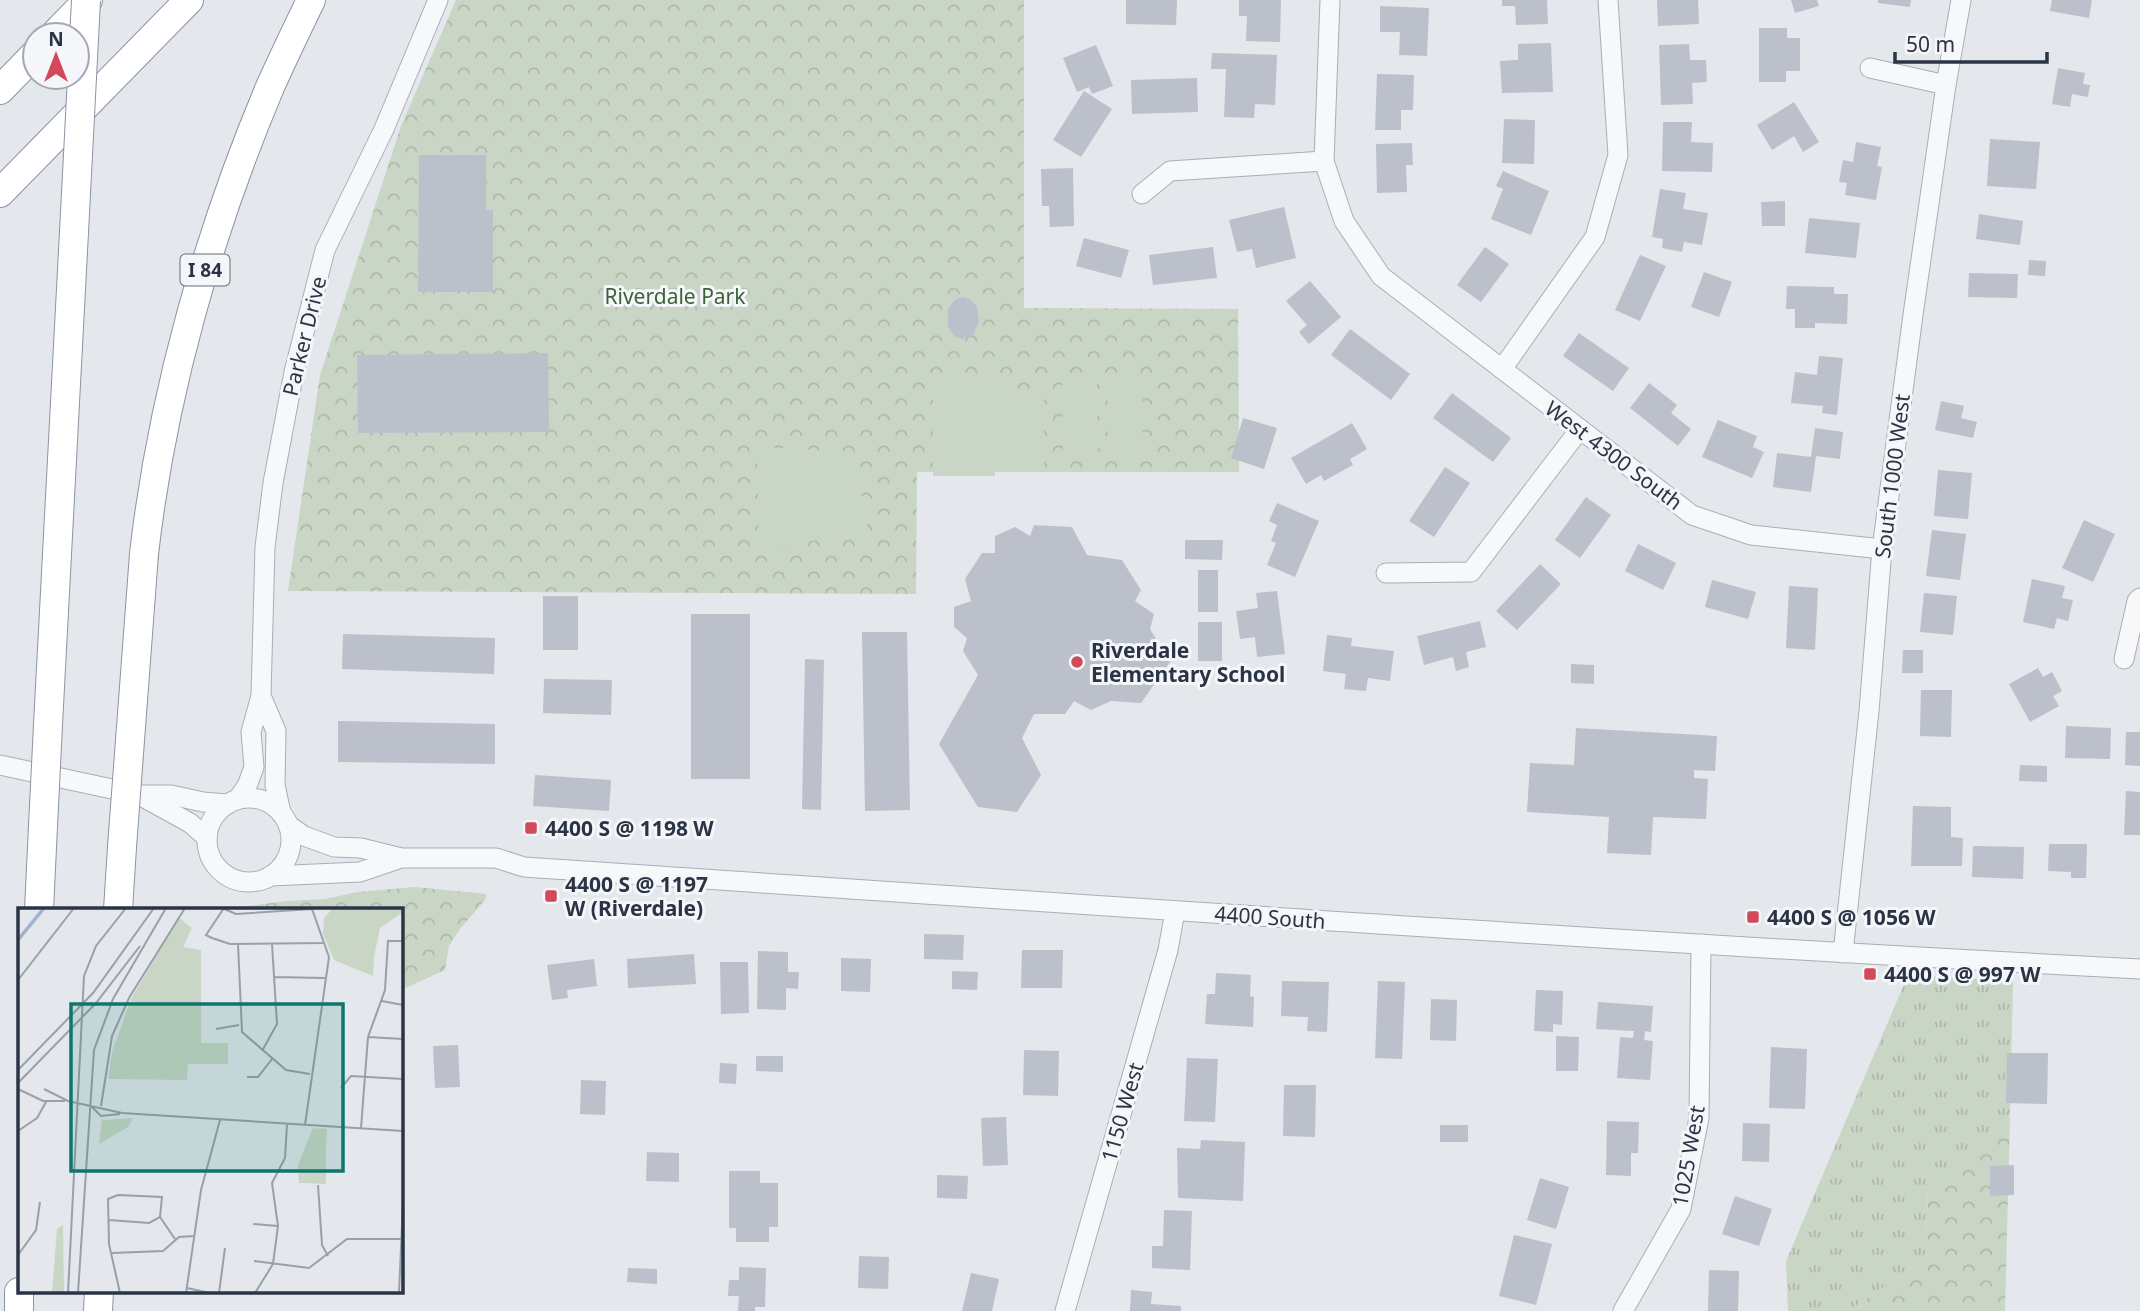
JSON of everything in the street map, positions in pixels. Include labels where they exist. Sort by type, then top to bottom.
[{"type":"highway","points":[[67,21],[87,0]]},
{"type":"highway","points":[[39,908],[87,0]]},
{"type":"highway","points":[[0,193],[189,0]]},
{"type":"highway","name":"I 84","points":[[118,908],[144,554],[152,487],[180,358],[220,220],[270,87],[311,0]]},
{"type":"highway","points":[[0,90],[21,68]]},
{"type":"street","name":"Parker Drive","points":[[233,802],[244,792],[253,773],[255,754],[251,733],[261,696],[265,547],[273,483],[294,372],[325,250],[384,129],[438,0]]},
{"type":"street","points":[[1142,194],[1170,171],[1324,161],[1330,0]]},
{"type":"street","points":[[1502,369],[1595,237],[1618,155],[1608,0]]},
{"type":"street","name":"South 1000 West","points":[[1843,953],[1869,711],[1882,549],[1945,85],[1961,0]]},
{"type":"street","points":[[1870,68],[1945,85]]},
{"type":"street","name":"West 4300 South","points":[[1324,161],[1344,221],[1381,276],[1692,514],[1751,535],[1882,549]]},
{"type":"street","points":[[1386,573],[1471,572],[1580,429]]},
{"type":"street","points":[[2124,659],[2140,597]]},
{"type":"street","name":"Parker Drive","points":[[261,696],[276,731],[275,792],[285,819]]},
{"type":"street","points":[[0,765],[140,795],[171,795],[209,803],[259,799],[270,803],[304,836],[327,845],[361,848],[401,858]]},
{"type":"street","points":[[140,795],[190,823],[206,838],[213,862],[228,877],[248,882],[270,876],[360,872],[401,858]]},
{"type":"street","points":[[206,838],[212,820],[233,802]]},
{"type":"street","points":[[270,876],[281,867],[289,854],[291,838],[285,819]]},
{"type":"street","name":"4400 South","points":[[401,858],[496,858],[524,867],[1175,911],[2140,969]]},
{"type":"street","name":"1150 West","points":[[1065,1311],[1168,950],[1175,911]]},
{"type":"street","name":"1025 West","points":[[1623,1311],[1681,1209],[1699,1118],[1701,944]]},
{"type":"green space","name":"Riverdale Park","points":[[456,0],[1024,0],[1024,308],[1238,309],[1239,472],[917,472],[916,594],[288,591],[320,375],[401,126]]},
{"type":"green space","points":[[933,380],[995,380],[995,476],[933,476]]},
{"type":"green space","points":[[1107,380],[1142,380],[1143,453],[1108,453]]},
{"type":"green space","points":[[1062,381],[1097,381],[1098,454],[1063,454]]},
{"type":"green space","points":[[997,389],[1044,389],[1044,471],[997,471]]},
{"type":"green space","points":[[757,447],[855,452],[868,532],[759,549]]},
{"type":"green space","points":[[414,887],[487,894],[449,946],[445,970],[402,990],[402,908],[241,908],[325,899],[358,892]]},
{"type":"green space","points":[[1908,975],[2013,981],[2010,1115],[1928,1191],[1925,1260],[1848,1311],[1788,1311],[1786,1261]]},
{"type":"green space","points":[[2010,1115],[2005,1311],[1848,1311],[1925,1260],[1928,1191]]},
{"type":"building","points":[[1126,0],[1177,0],[1176,25],[1126,24]]},
{"type":"building","points":[[1239,0],[1281,0],[1280,42],[1246,41],[1247,16],[1239,16]]},
{"type":"building","points":[[1502,0],[1547,0],[1548,24],[1516,25],[1515,6],[1502,6]]},
{"type":"building","points":[[1657,0],[1698,0],[1699,24],[1658,26]]},
{"type":"building","points":[[1791,0],[1817,0],[1819,6],[1795,13]]},
{"type":"building","points":[[1878,0],[1911,0],[1910,7],[1878,3]]},
{"type":"building","points":[[2052,0],[2092,0],[2089,18],[2050,11]]},
{"type":"building","points":[[1380,6],[1429,8],[1427,56],[1399,55],[1400,32],[1380,32]]},
{"type":"building","points":[[1759,28],[1787,28],[1787,38],[1800,38],[1800,71],[1786,71],[1786,82],[1759,82]]},
{"type":"building","points":[[1551,43],[1553,92],[1502,93],[1500,61],[1518,60],[1518,44]]},
{"type":"building","points":[[1689,44],[1690,60],[1706,60],[1707,82],[1692,83],[1693,104],[1661,105],[1659,45]]},
{"type":"building","points":[[1096,45],[1113,86],[1092,94],[1089,87],[1077,92],[1063,58]]},
{"type":"building","points":[[1212,53],[1277,55],[1275,105],[1255,104],[1254,118],[1224,117],[1226,69],[1211,69]]},
{"type":"building","points":[[2058,68],[2085,73],[2083,84],[2090,85],[2088,97],[2072,94],[2070,107],[2052,104]]},
{"type":"building","points":[[1377,74],[1414,75],[1413,110],[1401,110],[1401,130],[1375,130]]},
{"type":"building","points":[[1197,78],[1198,112],[1132,114],[1131,80]]},
{"type":"building","points":[[1084,91],[1112,109],[1081,157],[1053,140]]},
{"type":"building","points":[[1794,102],[1819,142],[1803,152],[1794,136],[1772,150],[1757,125]]},
{"type":"building","points":[[1504,119],[1535,120],[1534,164],[1502,163]]},
{"type":"building","points":[[1663,122],[1692,122],[1691,142],[1713,143],[1712,172],[1662,171]]},
{"type":"building","points":[[1990,139],[2040,142],[2036,189],[1987,186]]},
{"type":"building","points":[[1856,142],[1881,147],[1877,166],[1882,167],[1876,200],[1845,195],[1847,183],[1839,182],[1843,160],[1853,162]]},
{"type":"building","points":[[1412,143],[1413,165],[1406,165],[1407,192],[1377,193],[1376,144]]},
{"type":"building","points":[[419,155],[486,155],[486,210],[493,210],[493,292],[418,292]]},
{"type":"building","points":[[1073,168],[1074,226],[1050,227],[1049,206],[1042,206],[1041,169]]},
{"type":"building","points":[[1503,171],[1549,191],[1531,235],[1491,219],[1503,189],[1496,186]]},
{"type":"building","points":[[1660,189],[1686,193],[1683,209],[1708,213],[1702,245],[1684,242],[1682,252],[1662,248],[1663,239],[1652,237]]},
{"type":"building","points":[[1785,201],[1785,226],[1762,226],[1761,202]]},
{"type":"building","points":[[1284,207],[1296,258],[1256,268],[1252,249],[1237,252],[1229,220]]},
{"type":"building","points":[[1979,214],[2023,221],[2020,245],[1976,239]]},
{"type":"building","points":[[1809,218],[1860,223],[1856,258],[1805,253]]},
{"type":"building","points":[[1084,238],[1129,250],[1121,278],[1076,266]]},
{"type":"building","points":[[1213,247],[1217,278],[1153,285],[1149,255]]},
{"type":"building","points":[[1485,247],[1509,264],[1481,302],[1457,285]]},
{"type":"building","points":[[1640,255],[1666,266],[1640,321],[1615,310]]},
{"type":"building","points":[[2029,260],[2046,261],[2045,276],[2028,275]]},
{"type":"building","points":[[1704,272],[1732,282],[1719,317],[1691,307]]},
{"type":"building","points":[[1969,273],[2018,274],[2017,298],[1968,297]]},
{"type":"building","points":[[1310,281],[1341,317],[1309,344],[1299,332],[1307,325],[1286,301]]},
{"type":"building","points":[[1787,286],[1834,287],[1834,294],[1848,294],[1847,324],[1815,323],[1815,328],[1795,328],[1795,309],[1786,309]]},
{"type":"building","points":[[963,297],[971,300],[977,308],[979,321],[973,335],[962,339],[954,336],[948,326],[948,309],[955,300]]},
{"type":"building","points":[[1350,329],[1410,374],[1391,400],[1331,355]]},
{"type":"building","points":[[1579,333],[1629,368],[1613,391],[1563,356]]},
{"type":"building","points":[[548,353],[549,432],[358,433],[357,355]]},
{"type":"building","points":[[1819,356],[1843,358],[1837,415],[1822,413],[1823,406],[1791,403],[1795,372],[1817,375]]},
{"type":"building","points":[[1649,383],[1677,405],[1671,413],[1691,429],[1678,446],[1630,408]]},
{"type":"building","points":[[1452,393],[1511,438],[1493,462],[1433,418]]},
{"type":"building","points":[[1941,401],[1964,406],[1961,418],[1977,422],[1973,438],[1935,430]]},
{"type":"building","points":[[1243,418],[1277,428],[1264,469],[1231,458]]},
{"type":"building","points":[[1718,420],[1757,436],[1753,447],[1764,452],[1752,478],[1702,457]]},
{"type":"building","points":[[1352,423],[1367,449],[1350,459],[1353,465],[1324,481],[1321,475],[1306,484],[1291,458]]},
{"type":"building","points":[[1815,428],[1843,432],[1840,459],[1816,456],[1811,492],[1773,487],[1777,453],[1811,457]]},
{"type":"building","points":[[1445,467],[1470,483],[1434,537],[1409,521]]},
{"type":"building","points":[[1938,470],[1972,473],[1968,519],[1934,516]]},
{"type":"building","points":[[1586,497],[1611,515],[1580,558],[1555,540]]},
{"type":"building","points":[[1277,503],[1319,521],[1295,577],[1267,565],[1276,543],[1271,541],[1277,525],[1269,521]]},
{"type":"building","points":[[2084,520],[2115,534],[2093,582],[2062,568]]},
{"type":"building","points":[[1034,525],[1072,527],[1087,555],[1122,560],[1141,590],[1135,601],[1154,614],[1150,629],[1170,662],[1141,703],[1111,701],[1091,710],[1074,701],[1065,714],[1034,714],[1022,738],[1041,775],[1017,812],[978,807],[939,744],[978,675],[963,651],[967,638],[954,627],[954,607],[971,601],[965,579],[982,553],[995,553],[995,536],[1015,527],[1030,536]]},
{"type":"building","points":[[1932,530],[1966,534],[1960,580],[1926,576]]},
{"type":"building","points":[[1185,540],[1223,540],[1222,560],[1185,559]]},
{"type":"building","points":[[1638,544],[1676,563],[1663,590],[1625,571]]},
{"type":"building","points":[[1540,564],[1561,584],[1517,630],[1496,611]]},
{"type":"building","points":[[1198,570],[1218,570],[1218,612],[1198,612]]},
{"type":"building","points":[[2032,579],[2065,586],[2062,598],[2073,600],[2068,621],[2057,618],[2054,629],[2023,622]]},
{"type":"building","points":[[1712,580],[1756,592],[1748,619],[1705,607]]},
{"type":"building","points":[[1789,586],[1818,588],[1815,650],[1786,648]]},
{"type":"building","points":[[1277,591],[1285,654],[1257,657],[1255,637],[1240,639],[1236,611],[1258,608],[1256,593]]},
{"type":"building","points":[[1924,593],[1957,596],[1953,635],[1920,632]]},
{"type":"building","points":[[543,596],[578,596],[578,650],[543,650]]},
{"type":"building","points":[[691,614],[750,614],[750,779],[691,779]]},
{"type":"building","points":[[1480,621],[1486,647],[1466,652],[1469,667],[1456,671],[1453,657],[1424,665],[1417,636]]},
{"type":"building","points":[[1198,622],[1222,622],[1222,661],[1198,661]]},
{"type":"building","points":[[862,632],[907,632],[910,810],[865,811]]},
{"type":"building","points":[[343,634],[495,638],[494,674],[342,669]]},
{"type":"building","points":[[1327,635],[1352,638],[1351,646],[1394,651],[1390,681],[1368,678],[1366,691],[1344,689],[1346,674],[1323,671]]},
{"type":"building","points":[[1903,650],[1923,650],[1923,673],[1902,673]]},
{"type":"building","points":[[805,659],[824,660],[821,810],[802,809]]},
{"type":"building","points":[[1571,664],[1594,665],[1594,684],[1571,683]]},
{"type":"building","points":[[2038,668],[2043,677],[2052,672],[2062,691],[2053,696],[2059,706],[2030,722],[2009,684]]},
{"type":"building","points":[[544,679],[612,680],[611,715],[543,713]]},
{"type":"building","points":[[1921,690],[1952,690],[1951,737],[1920,736]]},
{"type":"building","points":[[338,721],[495,724],[495,764],[338,762]]},
{"type":"building","points":[[2066,726],[2111,728],[2110,759],[2065,758]]},
{"type":"building","points":[[1576,728],[1717,736],[1715,771],[1694,770],[1694,778],[1708,779],[1706,819],[1653,817],[1651,855],[1607,853],[1609,817],[1527,812],[1530,763],[1574,765]]},
{"type":"building","points":[[2126,732],[2140,732],[2140,766],[2125,765]]},
{"type":"building","points":[[2020,765],[2047,766],[2047,782],[2019,781]]},
{"type":"building","points":[[535,775],[611,780],[609,811],[533,806]]},
{"type":"building","points":[[2126,791],[2140,792],[2140,835],[2124,835]]},
{"type":"building","points":[[1913,806],[1951,807],[1951,837],[1963,838],[1962,866],[1911,866]]},
{"type":"building","points":[[2049,844],[2087,844],[2086,878],[2071,878],[2071,872],[2048,871]]},
{"type":"building","points":[[1973,846],[2024,847],[2023,879],[1972,877]]},
{"type":"building","points":[[924,934],[964,935],[963,960],[924,959]]},
{"type":"building","points":[[1022,950],[1063,950],[1062,988],[1021,988]]},
{"type":"building","points":[[758,951],[788,952],[788,972],[799,972],[798,989],[786,988],[786,1010],[757,1009]]},
{"type":"building","points":[[694,954],[696,984],[628,988],[627,959]]},
{"type":"building","points":[[841,958],[871,959],[870,992],[841,991]]},
{"type":"building","points":[[594,959],[597,986],[567,990],[568,998],[552,1000],[547,965]]},
{"type":"building","points":[[720,962],[748,962],[749,1013],[721,1014]]},
{"type":"building","points":[[952,971],[978,972],[977,990],[952,989]]},
{"type":"building","points":[[1216,973],[1251,975],[1250,996],[1254,997],[1253,1027],[1205,1024],[1207,994],[1215,994]]},
{"type":"building","points":[[1282,981],[1329,982],[1327,1032],[1307,1031],[1308,1017],[1281,1016]]},
{"type":"building","points":[[1378,981],[1405,982],[1402,1059],[1375,1058]]},
{"type":"building","points":[[1536,990],[1563,991],[1562,1025],[1553,1024],[1553,1032],[1534,1031]]},
{"type":"building","points":[[1431,999],[1457,1000],[1456,1041],[1430,1040]]},
{"type":"building","points":[[1598,1002],[1653,1006],[1651,1032],[1645,1031],[1644,1040],[1653,1041],[1650,1080],[1617,1078],[1620,1037],[1633,1038],[1634,1031],[1596,1029]]},
{"type":"building","points":[[1556,1036],[1579,1037],[1578,1071],[1556,1071]]},
{"type":"building","points":[[458,1045],[460,1087],[435,1088],[433,1046]]},
{"type":"building","points":[[1771,1047],[1807,1049],[1805,1109],[1769,1108]]},
{"type":"building","points":[[1024,1050],[1059,1051],[1058,1096],[1023,1095]]},
{"type":"building","points":[[2007,1053],[2048,1053],[2047,1104],[2006,1103]]},
{"type":"building","points":[[756,1056],[783,1056],[783,1072],[756,1071]]},
{"type":"building","points":[[1187,1058],[1218,1059],[1215,1122],[1184,1121]]},
{"type":"building","points":[[720,1063],[737,1064],[736,1084],[719,1083]]},
{"type":"building","points":[[581,1080],[606,1081],[605,1115],[580,1114]]},
{"type":"building","points":[[1284,1085],[1316,1085],[1315,1137],[1283,1136]]},
{"type":"building","points":[[1006,1117],[1008,1165],[983,1166],[981,1118]]},
{"type":"building","points":[[1607,1121],[1639,1122],[1638,1153],[1631,1153],[1631,1176],[1606,1175]]},
{"type":"building","points":[[1743,1123],[1770,1124],[1769,1162],[1742,1161]]},
{"type":"building","points":[[1440,1125],[1468,1125],[1468,1142],[1440,1142]]},
{"type":"building","points":[[1201,1140],[1245,1142],[1243,1201],[1178,1198],[1177,1148],[1200,1149]]},
{"type":"building","points":[[647,1152],[679,1153],[679,1182],[646,1181]]},
{"type":"building","points":[[2014,1165],[2014,1195],[1990,1196],[1990,1166]]},
{"type":"building","points":[[729,1171],[760,1171],[760,1183],[778,1183],[778,1227],[769,1227],[769,1242],[736,1242],[736,1228],[729,1228]]},
{"type":"building","points":[[937,1175],[968,1176],[967,1199],[937,1198]]},
{"type":"building","points":[[1540,1178],[1569,1187],[1556,1229],[1527,1220]]},
{"type":"building","points":[[1735,1196],[1772,1209],[1759,1246],[1722,1234]]},
{"type":"building","points":[[1164,1210],[1192,1211],[1190,1270],[1152,1268],[1152,1246],[1163,1246]]},
{"type":"building","points":[[1514,1235],[1552,1244],[1536,1305],[1499,1296]]},
{"type":"building","points":[[859,1256],[889,1257],[888,1289],[858,1288]]},
{"type":"building","points":[[739,1267],[766,1268],[765,1307],[755,1307],[755,1311],[738,1311],[739,1296],[728,1296],[729,1280],[739,1280]]},
{"type":"building","points":[[628,1268],[657,1269],[657,1284],[627,1282]]},
{"type":"building","points":[[1709,1270],[1739,1271],[1738,1311],[1708,1311]]},
{"type":"building","points":[[971,1273],[999,1279],[992,1311],[962,1311]]},
{"type":"building","points":[[1131,1290],[1152,1292],[1151,1304],[1181,1306],[1181,1311],[1130,1311]]},
{"type":"place","name":"Riverdale Elementary School","points":[[1077,662]]},
{"type":"place","name":"4400 S @ 1198 W","points":[[531,828]]},
{"type":"place","name":"4400 S @ 1197 W (Riverdale)","points":[[551,896]]},
{"type":"place","name":"4400 S @ 1056 W","points":[[1753,917]]},
{"type":"place","name":"4400 S @ 997 W","points":[[1870,974]]}]
